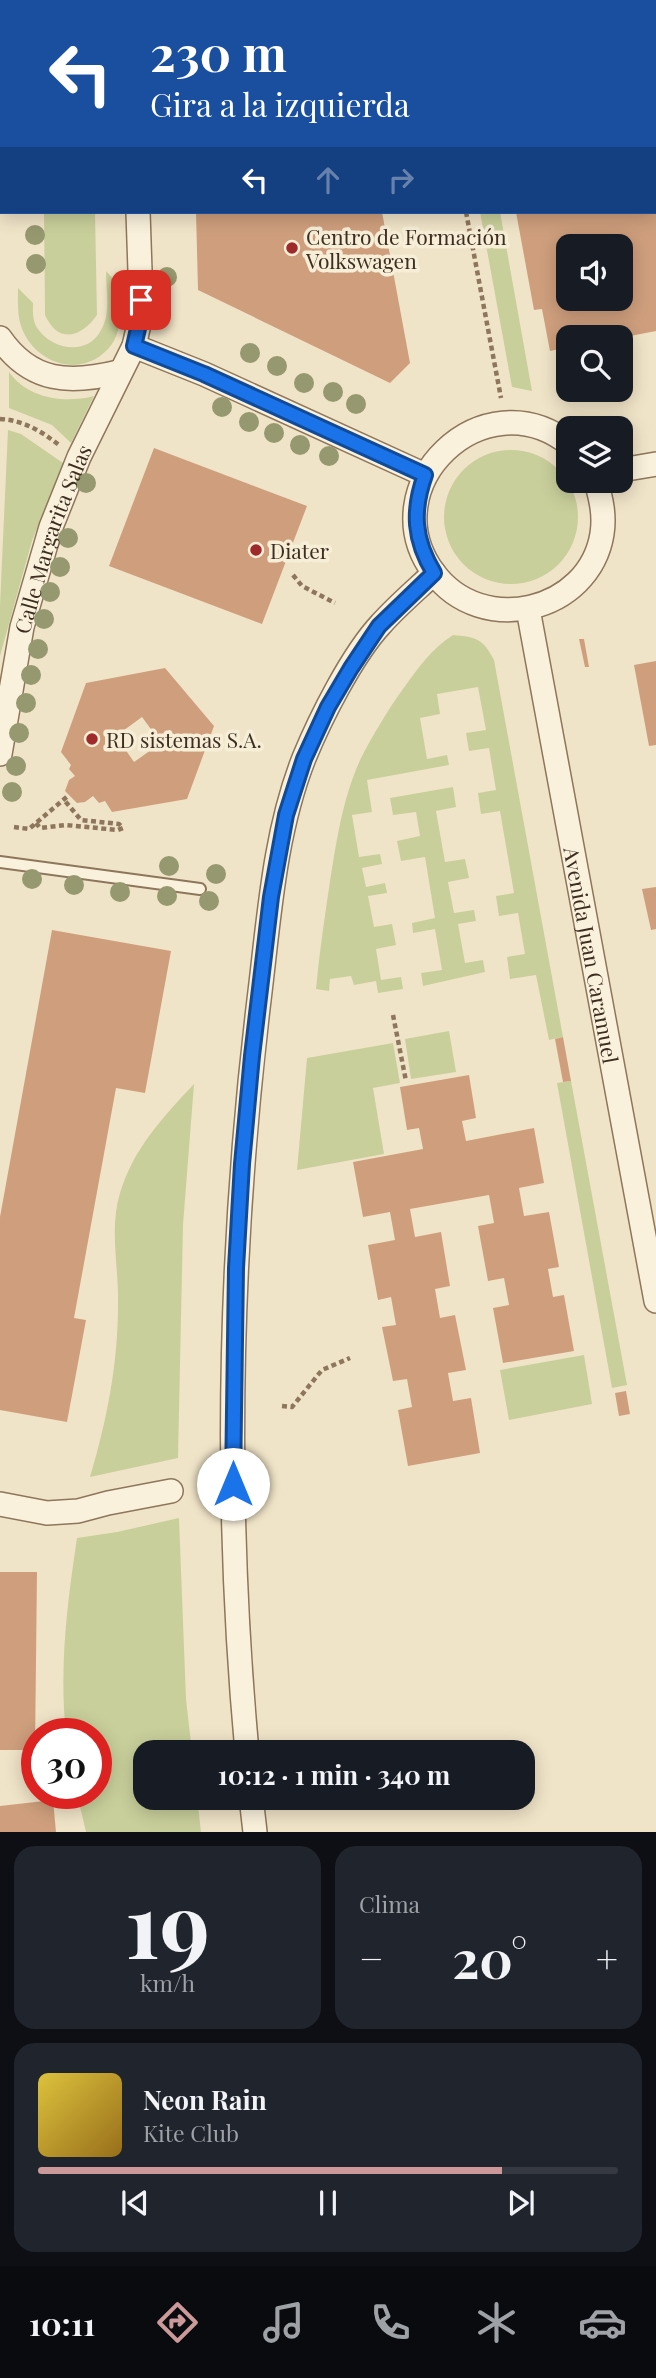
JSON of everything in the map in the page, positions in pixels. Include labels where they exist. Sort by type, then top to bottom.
[{"type":"street","name":"Calle Margarita Salas","points":[[0,754],[29,598],[51,527],[79,457],[134,346],[141,300],[138,214]]},
{"type":"street","points":[[0,338],[12,355],[30,370],[58,379],[83,379],[119,372]]},
{"type":"street","points":[[134,346],[204,374],[425,475]]},
{"type":"street","points":[[556,436],[546,430],[523,424],[500,424],[477,429],[456,440],[438,455],[425,475],[417,505],[417,535],[423,555],[434,573],[445,586],[475,605],[510,612],[528,610],[554,600],[576,583],[593,561],[602,534],[603,506],[599,493]]},
{"type":"street","points":[[633,468],[656,464]]},
{"type":"street","points":[[246,1740],[236,1619],[233,1484],[236,1268],[244,1137],[271,897],[286,815],[304,759],[328,707],[379,626],[434,573]]},
{"type":"street","name":"Avenida Juan Caramuel","points":[[528,610],[656,1301]]},
{"type":"street","points":[[0,1504],[47,1513],[78,1511],[171,1491]]},
{"type":"street","points":[[252,1810],[255,1832]]},
{"type":"lane","points":[[0,862],[200,889]]},
{"type":"path","points":[[467,214],[502,399]]},
{"type":"path","points":[[0,419],[21,422],[38,430],[67,452],[79,457]]},
{"type":"path","points":[[293,575],[302,586],[335,603]]},
{"type":"path","points":[[14,827],[29,829],[69,795]]},
{"type":"path","points":[[36,823],[40,828],[66,825],[118,830],[122,828],[119,824],[81,820],[65,801]]},
{"type":"path","points":[[393,1015],[406,1082]]},
{"type":"path","points":[[282,1406],[292,1407],[322,1370],[350,1358]]},
{"type":"green space","points":[[44,214],[95,214],[97,315],[84,329],[70,335],[56,330],[45,315]]},
{"type":"green space","points":[[480,214],[500,214],[532,391],[512,387]]},
{"type":"green space","points":[[106,271],[120,286],[120,319],[113,343],[96,358],[84,364],[58,363],[46,357],[27,339],[21,326],[18,288],[33,303],[35,323],[44,336],[61,345],[79,347],[95,338],[104,323],[107,309]]},
{"type":"green space","points":[[9,372],[26,388],[47,397],[71,399],[94,396],[71,443],[52,425],[9,408]]},
{"type":"green space","points":[[8,430],[21,434],[63,463],[32,541],[0,656],[0,605]]},
{"type":"green space","points":[[511,450],[536,455],[556,468],[556,493],[573,493],[578,517],[573,542],[558,564],[536,579],[511,584],[486,579],[464,564],[449,542],[444,517],[449,492],[464,470],[486,455]]},
{"type":"green space","points":[[453,635],[483,643],[494,660],[563,1037],[549,1040],[536,975],[510,979],[507,957],[525,954],[518,913],[499,916],[496,896],[514,893],[500,811],[481,814],[478,793],[496,790],[489,748],[469,751],[466,733],[486,730],[478,687],[437,694],[440,714],[420,718],[427,759],[447,755],[449,765],[367,780],[372,812],[352,815],[359,857],[380,854],[382,864],[362,868],[366,887],[385,883],[387,893],[368,896],[374,927],[392,924],[396,945],[376,949],[381,980],[401,977],[403,989],[378,993],[376,981],[354,985],[351,976],[330,979],[329,991],[316,989],[337,838],[354,774],[375,732],[403,689],[431,653]]},
{"type":"green space","points":[[453,787],[456,807],[436,811],[445,862],[465,859],[469,878],[448,882],[454,913],[474,910],[476,921],[458,924],[465,963],[483,960],[485,972],[423,986],[421,973],[442,970],[435,929],[413,933],[412,923],[435,918],[425,857],[401,861],[397,841],[420,836],[416,812],[393,815],[390,798]]},
{"type":"green space","points":[[449,1031],[456,1072],[411,1079],[405,1039]]},
{"type":"green space","points":[[393,1043],[400,1083],[373,1088],[384,1154],[297,1170],[307,1058]]},
{"type":"green space","points":[[571,1081],[627,1385],[612,1388],[557,1083]]},
{"type":"green space","points":[[194,1084],[183,1225],[178,1458],[90,1477],[102,1434],[114,1370],[118,1290],[115,1220],[120,1193],[141,1148],[160,1121]]},
{"type":"green space","points":[[584,1355],[592,1404],[509,1420],[500,1370]]},
{"type":"green space","points":[[179,1518],[186,1699],[191,1740],[133,1740],[133,1810],[198,1810],[201,1832],[86,1832],[81,1809],[112,1809],[112,1718],[65,1718],[63,1685],[70,1587],[77,1538]]},
{"type":"building","points":[[196,214],[382,214],[410,363],[390,383],[198,290]]},
{"type":"building","points":[[516,214],[656,214],[656,331],[633,335],[633,325],[556,325],[556,350],[550,351],[542,309],[534,310]]},
{"type":"building","points":[[154,448],[307,506],[262,624],[109,566]]},
{"type":"building","points":[[579,639],[584,639],[589,667],[585,667]]},
{"type":"building","points":[[656,661],[656,745],[649,746],[634,665]]},
{"type":"building","name":"RD sistemas S.A.","points":[[165,668],[214,726],[187,799],[112,812],[105,801],[99,803],[93,796],[85,802],[77,803],[65,791],[69,780],[75,776],[61,752],[86,683]],"holes":[[[142,717],[161,743],[134,762],[116,736]]]},
{"type":"building","points":[[656,887],[656,929],[651,930],[642,889]]},
{"type":"building","points":[[52,930],[171,951],[145,1093],[116,1088],[74,1318],[86,1320],[67,1422],[0,1410],[0,1217]]},
{"type":"building","points":[[563,1037],[571,1081],[563,1082],[555,1039]]},
{"type":"building","points":[[469,1075],[476,1118],[462,1121],[466,1141],[534,1128],[544,1183],[519,1188],[524,1216],[549,1212],[559,1267],[548,1269],[553,1297],[564,1295],[574,1351],[503,1363],[493,1308],[509,1305],[504,1278],[488,1281],[478,1226],[494,1223],[489,1195],[410,1209],[415,1237],[441,1232],[450,1286],[435,1289],[440,1318],[455,1315],[466,1370],[448,1373],[453,1401],[471,1398],[480,1453],[408,1466],[398,1410],[412,1407],[407,1379],[393,1381],[382,1327],[396,1325],[391,1297],[378,1300],[368,1245],[395,1240],[390,1212],[363,1217],[353,1162],[423,1149],[419,1128],[407,1130],[400,1087]]},
{"type":"building","points":[[626,1391],[630,1414],[619,1416],[615,1393]]},
{"type":"building","points":[[0,1572],[37,1572],[35,1718],[21,1718],[21,1750],[0,1750]]},
{"type":"building","points":[[21,1804],[21,1809],[54,1809],[56,1832],[0,1832],[0,1806]]},
{"type":"place","name":"Centro de Formación Volkswagen","points":[[292,248]]},
{"type":"place","name":"Diater","points":[[256,550]]},
{"type":"place","name":"RD sistemas S.A.","points":[[92,739]]},
{"type":"route","points":[[141,300],[134,346],[204,374],[425,475],[418,494],[417,535],[423,555],[434,573],[379,626],[351,668],[328,707],[304,759],[286,815],[271,897],[242,1164],[236,1268],[233,1484]]}]
